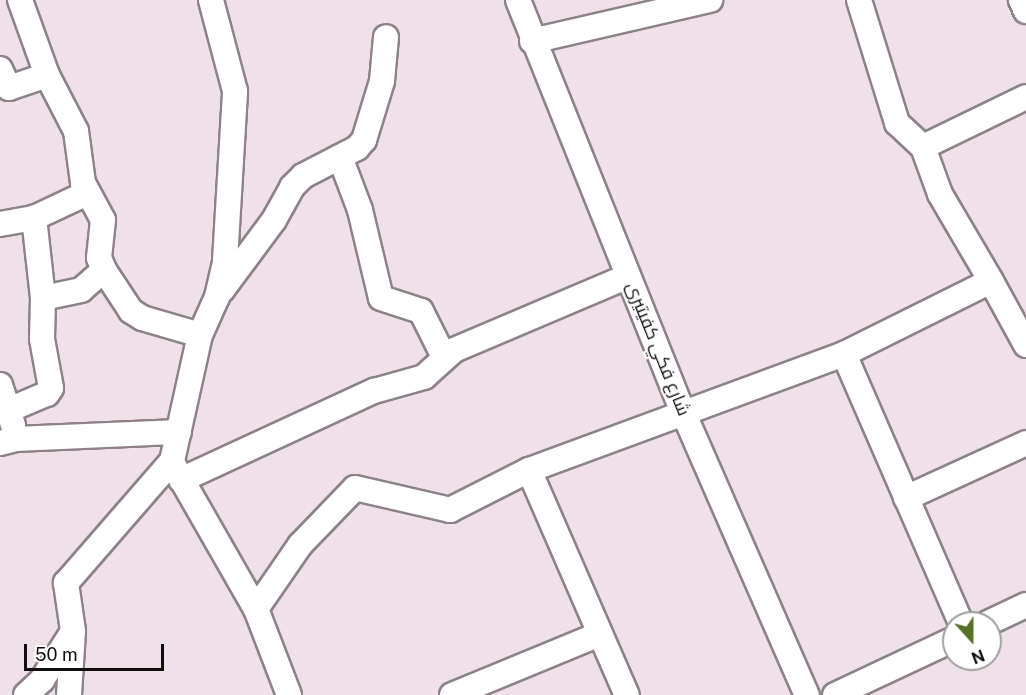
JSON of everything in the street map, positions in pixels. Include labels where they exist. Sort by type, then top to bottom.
[{"type":"street","points":[[20,0],[47,75],[76,131],[87,193],[103,220],[99,258],[104,270],[131,311],[142,318],[200,335]]},
{"type":"street","points":[[211,0],[235,91],[225,261],[217,297],[200,335],[179,432],[177,471],[256,609],[289,695]]},
{"type":"street","name":"شارع فكي كفيتيرى","points":[[518,0],[532,41],[684,414],[807,695]]},
{"type":"street","points":[[532,41],[710,0]]},
{"type":"street","points":[[859,0],[897,123],[923,147],[940,194],[1026,345]]},
{"type":"street","points":[[1021,0],[1026,11]]},
{"type":"street","points":[[217,297],[274,220],[292,187],[303,176],[340,157],[364,140],[382,81],[386,37]]},
{"type":"street","points":[[0,69],[9,88],[47,75]]},
{"type":"street","points":[[923,147],[1026,97]]},
{"type":"street","points":[[340,157],[360,210],[381,298],[421,311],[444,357]]},
{"type":"street","points":[[0,224],[34,218],[87,193]]},
{"type":"street","points":[[11,410],[50,392],[42,339],[43,298],[34,218]]},
{"type":"street","points":[[43,298],[81,290],[104,270]]},
{"type":"street","points":[[69,695],[73,631],[66,583],[177,471],[374,391],[424,377],[433,372],[444,357],[628,276]]},
{"type":"street","points":[[256,609],[300,545],[355,488],[450,510],[529,470],[844,354],[991,281]]},
{"type":"street","points":[[844,354],[956,611]]},
{"type":"street","points":[[0,385],[11,410],[8,441],[179,432]]},
{"type":"street","points":[[906,498],[1026,443]]},
{"type":"street","points":[[529,470],[627,695]]},
{"type":"street","points":[[1002,616],[1026,605]]},
{"type":"street","points":[[26,695],[42,681],[73,631]]},
{"type":"street","points":[[452,695],[600,633]]},
{"type":"street","points":[[835,695],[942,645]]}]
